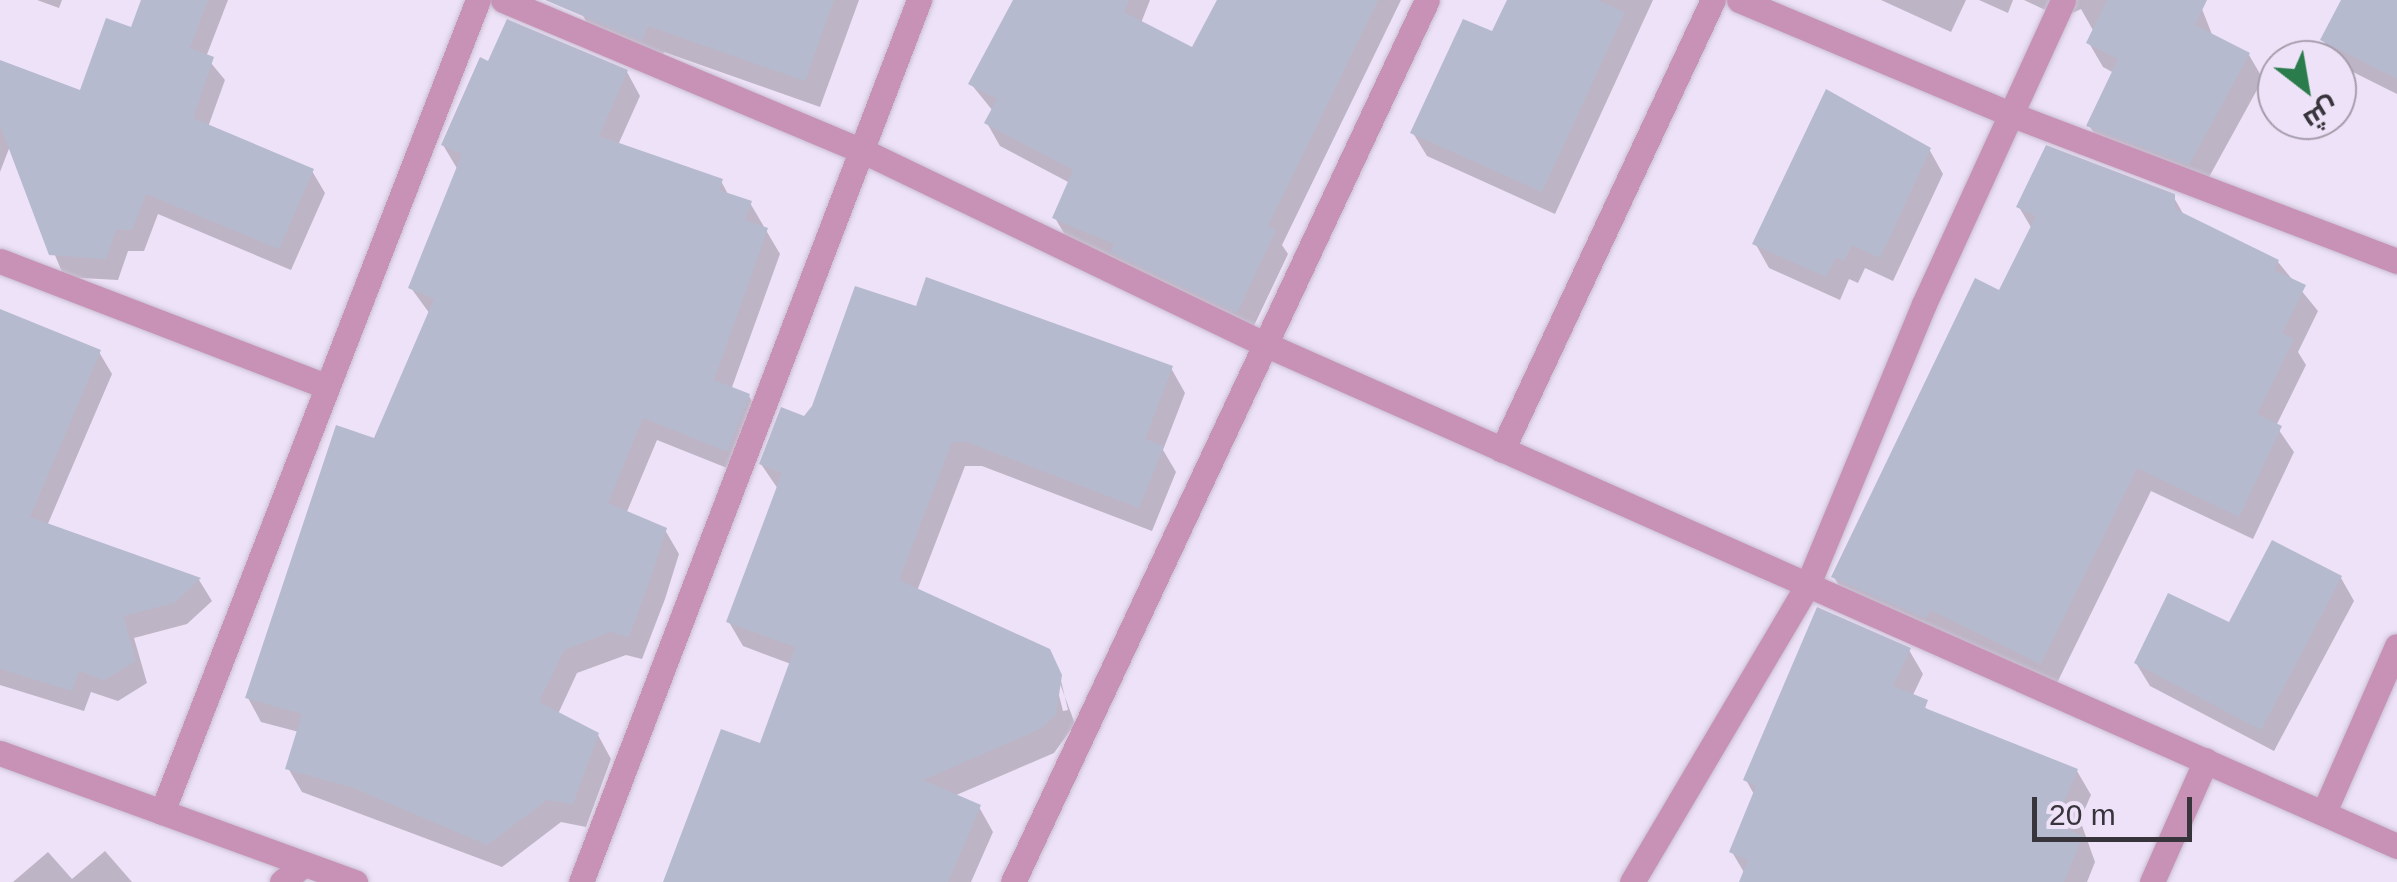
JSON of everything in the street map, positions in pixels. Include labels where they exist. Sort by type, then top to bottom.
[{"type":"street","points":[[162,812],[322,385],[478,0]]},
{"type":"street","points":[[502,0],[863,152],[1269,346],[2397,846]]},
{"type":"street","points":[[581,882],[919,0]]},
{"type":"street","points":[[1014,882],[1269,346],[1427,0]]},
{"type":"street","points":[[1502,450],[1713,0]]},
{"type":"street","points":[[1738,0],[2010,114],[2397,261]]},
{"type":"street","points":[[1632,882],[1808,584],[2063,0]]},
{"type":"street","points":[[0,262],[322,385]]},
{"type":"street","points":[[2324,812],[2397,646]]},
{"type":"street","points":[[0,753],[355,882]]},
{"type":"street","points":[[2152,882],[2206,760]]},
{"type":"street","points":[[282,882],[304,864]]},
{"type":"building","points":[[141,0],[208,0],[190,48],[214,57],[193,118],[314,169],[279,249],[146,194],[132,230],[116,230],[106,259],[49,255],[0,125],[0,60],[80,90],[106,18],[131,27]]},
{"type":"building","points":[[545,0],[834,0],[805,81],[648,26],[642,41]]},
{"type":"building","points":[[1013,0],[1129,0],[1124,12],[1192,47],[1217,0],[1378,0],[1268,226],[1276,230],[1237,313],[1110,252],[1114,244],[1052,218],[1073,170],[984,123],[997,99],[968,84]]},
{"type":"building","points":[[1507,0],[1597,0],[1625,12],[1542,192],[1410,133],[1463,19],[1492,31]]},
{"type":"building","points":[[2107,0],[2207,0],[2195,25],[2250,53],[2189,165],[2086,126],[2118,59],[2086,43]]},
{"type":"building","points":[[2341,0],[2397,0],[2397,79],[2357,59],[2357,40],[2320,40]]},
{"type":"building","points":[[507,19],[628,70],[599,136],[723,179],[719,190],[752,201],[745,220],[768,228],[714,380],[750,394],[728,452],[643,418],[608,503],[667,528],[629,637],[611,632],[564,650],[539,702],[599,733],[573,804],[547,800],[487,845],[351,787],[285,769],[302,714],[245,698],[336,425],[374,438],[434,299],[408,288],[462,154],[441,145],[480,57],[488,61]]},
{"type":"building","points":[[1826,89],[1931,148],[1880,258],[1852,245],[1844,261],[1836,257],[1826,277],[1752,244]]},
{"type":"building","points":[[2046,145],[2175,194],[2175,209],[2279,260],[2274,270],[2306,285],[2282,333],[2294,339],[2257,414],[2282,426],[2239,517],[2137,468],[2041,664],[1930,610],[1926,619],[1831,577],[1975,278],[1999,290],[2036,216],[2016,207]]},
{"type":"building","points":[[926,277],[1173,366],[1145,439],[1164,446],[1139,508],[967,442],[952,442],[899,580],[1050,649],[1062,675],[1056,715],[1040,729],[923,780],[981,805],[948,882],[663,882],[721,729],[760,743],[795,647],[726,622],[782,473],[759,464],[781,407],[804,416],[812,406],[855,286],[916,306]]},
{"type":"building","points":[[0,309],[101,350],[30,517],[201,578],[174,603],[123,616],[136,661],[104,680],[79,671],[72,691],[0,669]]},
{"type":"building","points":[[2272,540],[2342,576],[2261,730],[2134,663],[2168,593],[2229,622]]},
{"type":"building","points":[[1817,607],[1911,648],[1893,686],[1928,700],[1925,708],[2078,769],[2064,802],[2075,807],[2066,828],[2083,836],[2064,882],[1739,882],[1748,860],[1729,852],[1756,786],[1743,780]]}]
